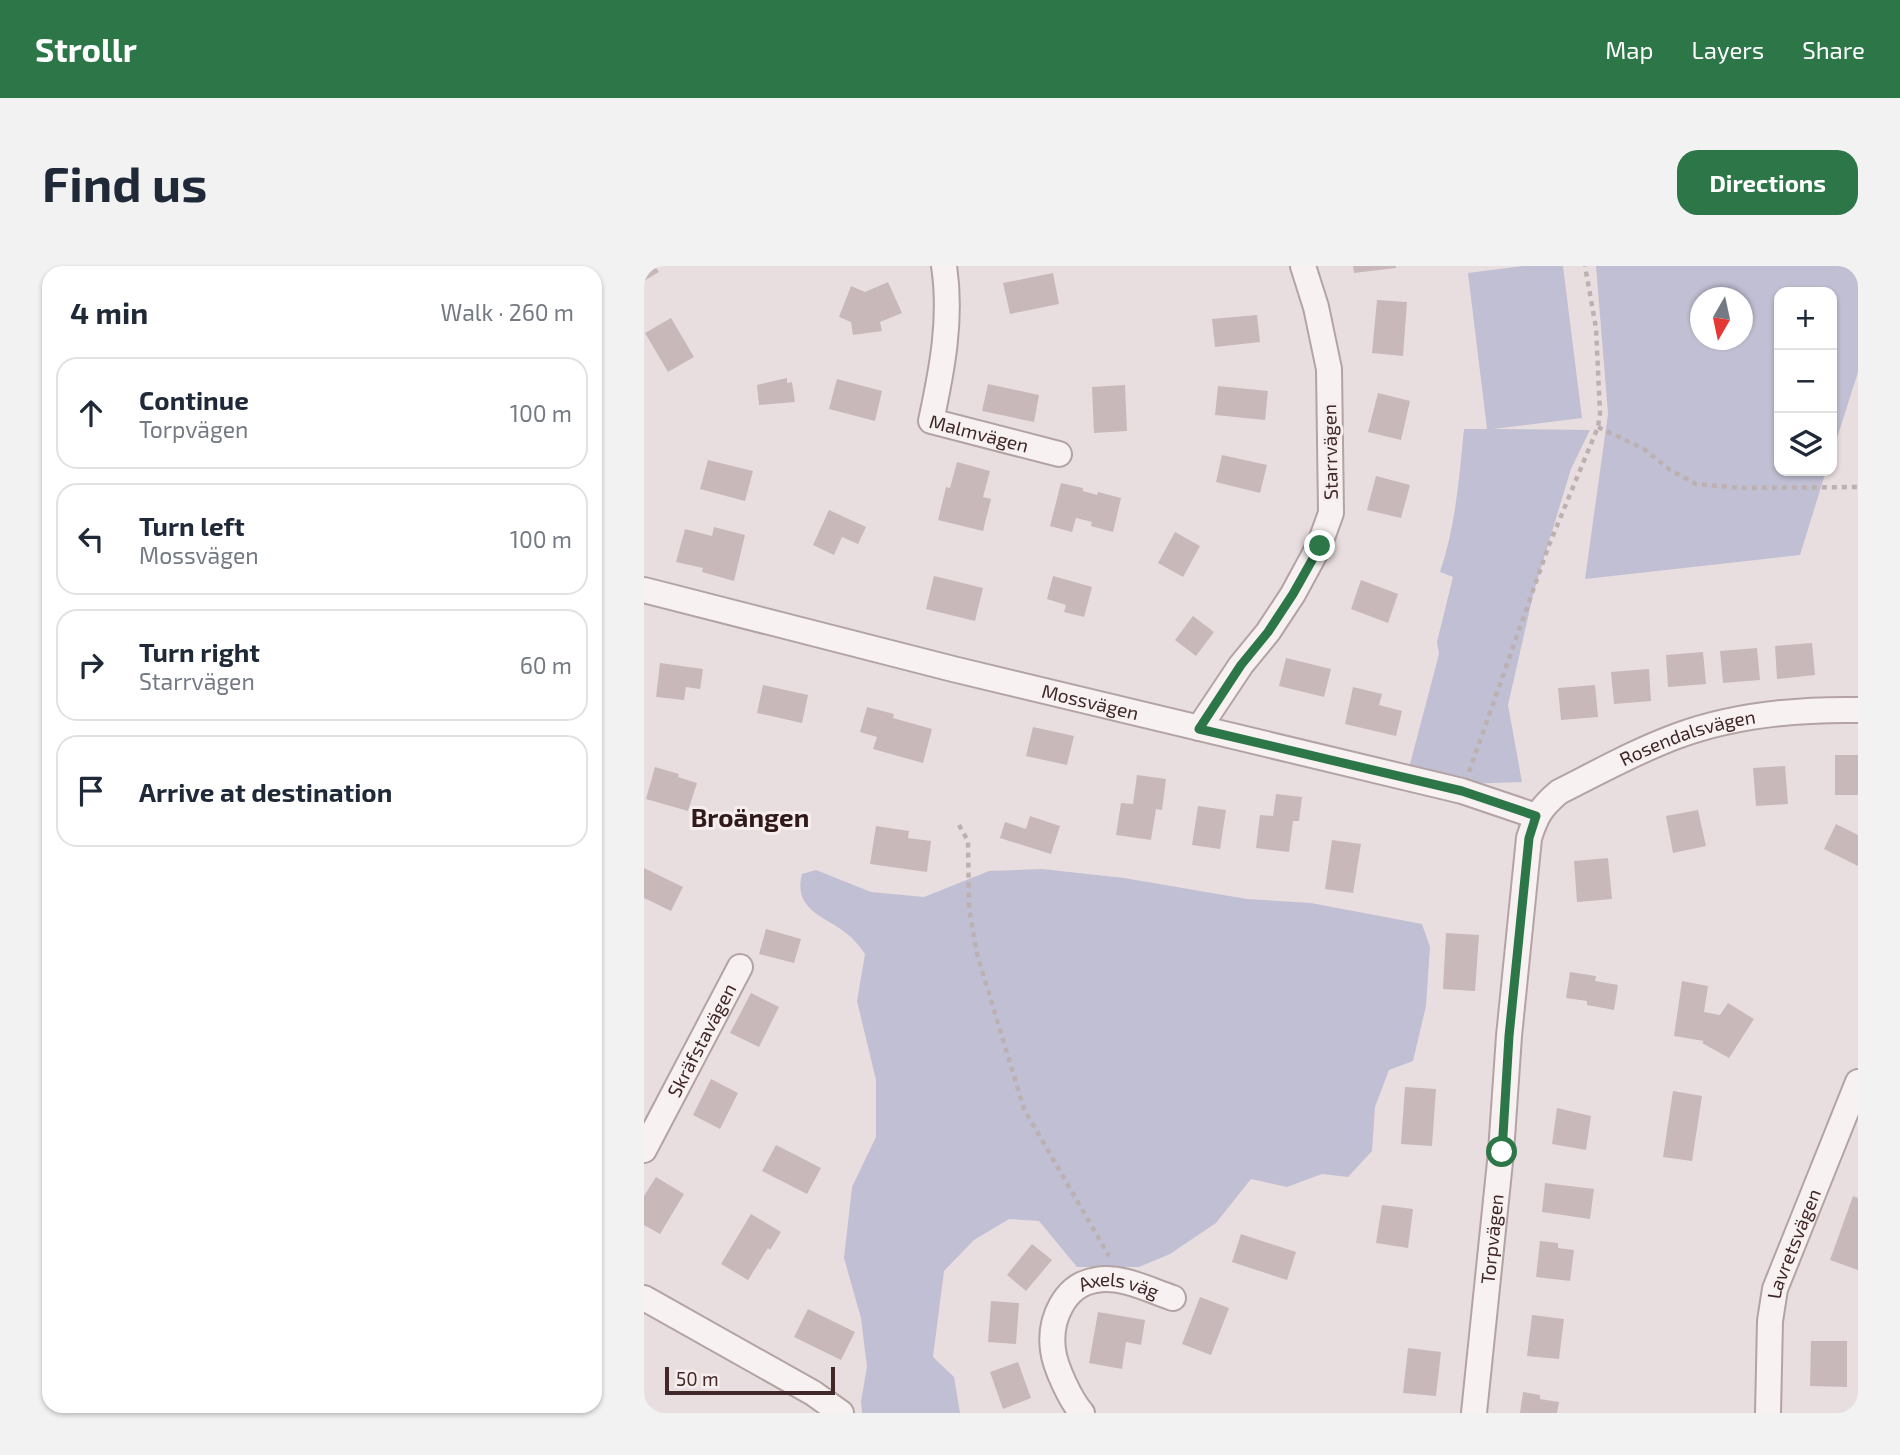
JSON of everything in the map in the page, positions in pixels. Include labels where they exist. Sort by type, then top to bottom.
[{"type":"street","name":"Malmvägen","points":[[944,266],[948,291],[943,363],[931,421],[1059,454]]},
{"type":"street","name":"Starrvägen","points":[[1199,729],[1241,665],[1268,632],[1293,594],[1320,546],[1331,513],[1329,369],[1316,307],[1303,266]]},
{"type":"street","name":"Mossvägen","points":[[644,590],[1199,729],[1462,791],[1536,816]]},
{"type":"street","name":"Rosendalsvägen","points":[[1536,816],[1544,804],[1559,792],[1676,736],[1729,720],[1810,709],[1858,710]]},
{"type":"street","name":"Torpvägen","points":[[1474,1413],[1502,1152],[1509,1036],[1529,838],[1536,816]]},
{"type":"street","name":"Skräfstavägen","points":[[644,1150],[740,967]]},
{"type":"street","name":"Lavretsvägen","points":[[1768,1413],[1770,1321],[1775,1289],[1858,1082]]},
{"type":"street","name":"Axels väg","points":[[1083,1413],[1062,1379],[1053,1351],[1061,1302],[1079,1284],[1097,1279],[1122,1280],[1173,1298]]},
{"type":"street","points":[[644,1298],[813,1393],[841,1413]]},
{"type":"path","points":[[1462,791],[1549,545],[1598,427],[1596,328],[1585,266]]},
{"type":"path","points":[[1598,427],[1644,449],[1670,471],[1696,484],[1740,488],[1858,487]]},
{"type":"path","points":[[959,825],[968,841],[969,908],[976,954],[1024,1109],[1101,1245],[1119,1269],[1122,1280]]},
{"type":"shaded area","points":[[1523,266],[1563,266],[1582,418],[1493,429],[1590,430],[1571,469],[1534,591],[1508,705],[1522,782],[1465,784],[1409,768],[1439,654],[1437,642],[1453,577],[1440,572],[1453,519],[1464,429],[1487,429],[1468,273]]},
{"type":"shaded area","points":[[1596,266],[1858,266],[1858,372],[1837,438],[1837,287],[1774,287],[1774,476],[1824,476],[1800,555],[1585,579],[1608,414]]},
{"type":"shaded area","points":[[1042,869],[1124,878],[1247,899],[1311,903],[1422,924],[1430,947],[1426,1006],[1413,1061],[1389,1070],[1375,1107],[1372,1151],[1348,1177],[1322,1174],[1287,1187],[1251,1179],[1216,1223],[1170,1254],[1139,1267],[1077,1267],[1039,1221],[1009,1219],[974,1240],[944,1271],[933,1357],[954,1377],[960,1413],[862,1413],[861,1401],[867,1367],[861,1318],[844,1258],[852,1187],[876,1137],[876,1080],[857,1001],[865,954],[851,937],[808,906],[800,887],[802,874],[816,870],[871,892],[924,897],[989,871]]},
{"type":"building","points":[[644,266],[655,266],[659,272],[644,281]]},
{"type":"building","points":[[1353,266],[1396,266],[1396,268],[1354,273]]},
{"type":"building","points":[[1053,273],[1059,304],[1010,314],[1003,283]]},
{"type":"building","points":[[888,282],[902,313],[880,322],[882,331],[853,335],[851,322],[839,317],[851,286],[865,292]]},
{"type":"building","points":[[1377,300],[1407,302],[1403,356],[1372,353]]},
{"type":"building","points":[[1257,315],[1260,342],[1215,347],[1212,319]]},
{"type":"building","points":[[671,318],[694,357],[668,372],[645,333]]},
{"type":"building","points":[[787,378],[787,383],[792,382],[795,402],[759,405],[757,385]]},
{"type":"building","points":[[837,379],[882,391],[875,421],[829,409]]},
{"type":"building","points":[[988,384],[1039,395],[1034,422],[982,411]]},
{"type":"building","points":[[1125,385],[1127,431],[1094,433],[1092,387]]},
{"type":"building","points":[[1218,386],[1268,391],[1265,420],[1215,415]]},
{"type":"building","points":[[1378,393],[1410,401],[1401,440],[1368,432]]},
{"type":"building","points":[[1222,455],[1267,465],[1260,493],[1216,482]]},
{"type":"building","points":[[708,460],[753,471],[745,501],[700,489]]},
{"type":"building","points":[[957,462],[990,471],[983,497],[991,499],[983,531],[938,520],[946,487],[950,488]]},
{"type":"building","points":[[1376,476],[1410,485],[1401,518],[1367,510]]},
{"type":"building","points":[[1061,483],[1083,488],[1083,491],[1097,495],[1098,492],[1121,498],[1113,532],[1091,526],[1092,522],[1076,518],[1072,532],[1050,526]]},
{"type":"building","points":[[829,510],[866,527],[858,544],[842,537],[834,555],[813,545]]},
{"type":"building","points":[[714,527],[745,535],[734,581],[702,572],[703,568],[676,562],[685,529],[712,536]]},
{"type":"building","points":[[1175,532],[1200,546],[1183,577],[1158,563]]},
{"type":"building","points":[[934,576],[983,588],[975,621],[926,609]]},
{"type":"building","points":[[1053,576],[1092,587],[1084,617],[1064,612],[1066,605],[1047,599]]},
{"type":"building","points":[[1361,580],[1398,594],[1388,623],[1351,609]]},
{"type":"building","points":[[1193,616],[1214,632],[1196,656],[1175,640]]},
{"type":"building","points":[[1812,643],[1815,675],[1777,679],[1775,646]]},
{"type":"building","points":[[1757,648],[1760,680],[1723,683],[1720,651]]},
{"type":"building","points":[[1703,652],[1706,684],[1668,687],[1666,655]]},
{"type":"building","points":[[1286,658],[1331,669],[1324,697],[1279,686]]},
{"type":"building","points":[[660,663],[703,669],[700,689],[686,687],[684,700],[656,697]]},
{"type":"building","points":[[1649,669],[1651,701],[1614,704],[1611,672]]},
{"type":"building","points":[[763,685],[808,695],[802,723],[757,713]]},
{"type":"building","points":[[1595,685],[1598,717],[1561,720],[1558,688]]},
{"type":"building","points":[[1353,687],[1382,694],[1379,705],[1402,711],[1396,736],[1345,724]]},
{"type":"building","points":[[867,707],[932,729],[923,763],[873,749],[877,737],[860,732]]},
{"type":"building","points":[[1033,727],[1074,736],[1067,765],[1026,756]]},
{"type":"building","points":[[1835,755],[1858,755],[1858,795],[1835,795]]},
{"type":"building","points":[[1785,766],[1788,804],[1756,806],[1753,768]]},
{"type":"building","points":[[655,767],[697,783],[688,811],[646,799]]},
{"type":"building","points":[[1137,775],[1166,779],[1162,810],[1156,809],[1151,840],[1116,835],[1121,803],[1133,804]]},
{"type":"building","points":[[1276,794],[1302,797],[1299,821],[1293,821],[1289,852],[1256,848],[1260,815],[1273,816]]},
{"type":"building","points":[[1198,806],[1226,810],[1220,849],[1192,845]]},
{"type":"building","points":[[1698,810],[1706,846],[1673,853],[1666,816]]},
{"type":"building","points":[[1030,816],[1060,826],[1051,854],[1000,838],[1005,822],[1026,829]]},
{"type":"building","points":[[1836,824],[1858,835],[1858,866],[1824,849]]},
{"type":"building","points":[[876,826],[909,831],[908,838],[931,841],[927,872],[870,864]]},
{"type":"building","points":[[1332,840],[1361,844],[1353,893],[1325,889]]},
{"type":"building","points":[[1608,858],[1612,899],[1577,902],[1574,861]]},
{"type":"building","points":[[644,868],[683,887],[671,911],[644,898]]},
{"type":"building","points":[[766,929],[801,939],[794,963],[759,954]]},
{"type":"building","points":[[1446,933],[1479,935],[1475,991],[1443,989]]},
{"type":"building","points":[[1570,972],[1596,976],[1595,981],[1618,985],[1614,1010],[1587,1005],[1587,1001],[1566,998]]},
{"type":"building","points":[[1682,981],[1708,986],[1704,1012],[1720,1015],[1728,1003],[1754,1019],[1729,1058],[1702,1043],[1704,1041],[1674,1036]]},
{"type":"building","points":[[751,993],[779,1007],[759,1047],[730,1033]]},
{"type":"building","points":[[711,1079],[738,1093],[720,1129],[693,1115]]},
{"type":"building","points":[[1405,1087],[1436,1089],[1432,1146],[1401,1144]]},
{"type":"building","points":[[1673,1091],[1702,1096],[1692,1161],[1663,1157]]},
{"type":"building","points":[[1557,1108],[1591,1116],[1586,1150],[1552,1144]]},
{"type":"building","points":[[776,1145],[821,1168],[807,1194],[762,1171]]},
{"type":"building","points":[[656,1177],[684,1194],[660,1234],[644,1225],[644,1196]]},
{"type":"building","points":[[1545,1183],[1594,1189],[1590,1219],[1542,1212]]},
{"type":"building","points":[[1853,1196],[1858,1198],[1858,1270],[1830,1260]]},
{"type":"building","points":[[1382,1205],[1413,1209],[1408,1248],[1376,1243]]},
{"type":"building","points":[[751,1214],[781,1232],[748,1280],[721,1264]]},
{"type":"building","points":[[1241,1234],[1296,1252],[1287,1280],[1232,1262]]},
{"type":"building","points":[[1540,1241],[1558,1243],[1558,1248],[1574,1250],[1570,1281],[1536,1277]]},
{"type":"building","points":[[1032,1244],[1052,1260],[1026,1291],[1007,1275]]},
{"type":"building","points":[[1200,1297],[1229,1308],[1211,1355],[1182,1344]]},
{"type":"building","points":[[991,1301],[1019,1303],[1016,1344],[988,1342]]},
{"type":"building","points":[[808,1309],[855,1332],[841,1360],[794,1337]]},
{"type":"building","points":[[1098,1312],[1145,1320],[1141,1345],[1126,1342],[1122,1369],[1089,1363]]},
{"type":"building","points":[[1532,1315],[1564,1319],[1559,1359],[1527,1356]]},
{"type":"building","points":[[1811,1341],[1847,1341],[1847,1387],[1810,1386]]},
{"type":"building","points":[[1408,1348],[1441,1352],[1436,1396],[1403,1393]]},
{"type":"building","points":[[1018,1362],[1031,1398],[1003,1409],[990,1372]]},
{"type":"building","points":[[1523,1392],[1540,1395],[1540,1399],[1559,1402],[1557,1413],[1520,1413]]},
{"type":"district","name":"Broängen","points":[[750,818]]},
{"type":"route","points":[[1320,546],[1268,632],[1241,665],[1199,729],[1462,791],[1536,816],[1529,838],[1509,1036],[1502,1152]]}]
